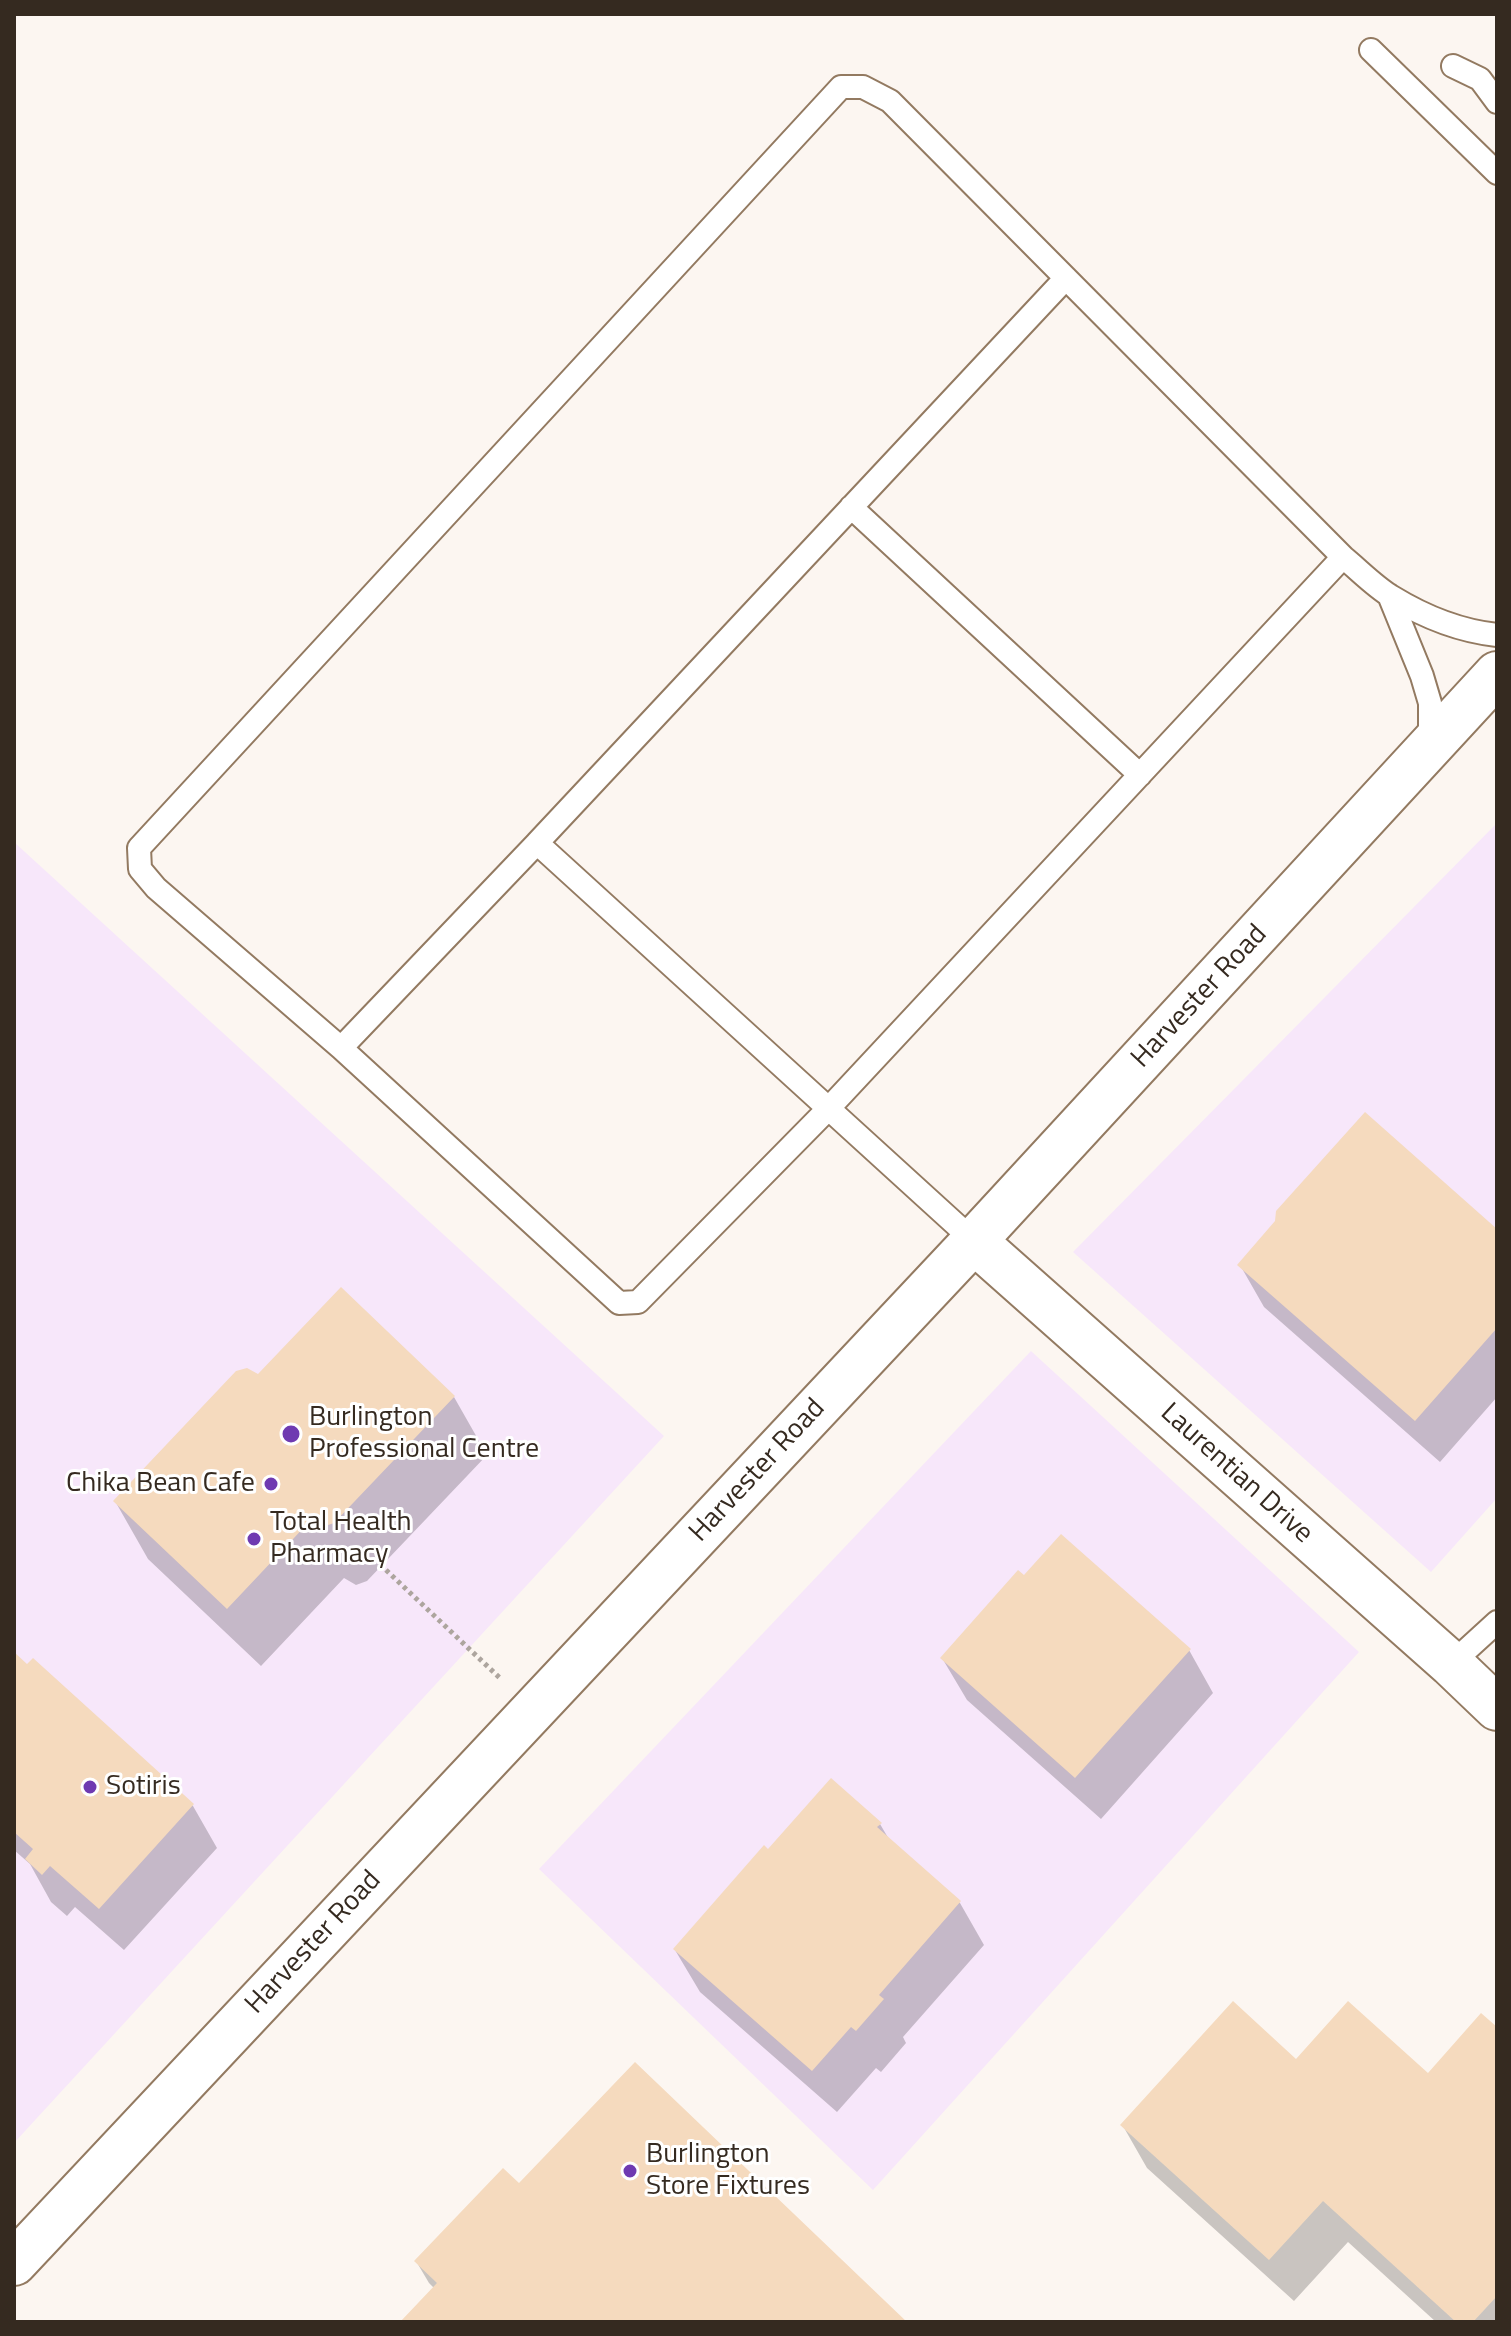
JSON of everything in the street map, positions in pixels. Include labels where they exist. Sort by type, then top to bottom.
[{"type":"main road","name":"Harvester Road","points":[[14,2263],[974,1241],[1497,674]]},
{"type":"main road","name":"Laurentian Drive","points":[[974,1241],[1497,1708]]},
{"type":"lane","points":[[1371,50],[1497,173]]},
{"type":"lane","points":[[1453,66],[1480,79],[1497,102]]},
{"type":"lane","points":[[1343,557],[829,1108],[638,1302],[619,1303],[341,1048],[156,888],[140,869],[139,848],[841,87],[863,87],[890,101],[1343,557],[1389,595],[1415,609],[1471,632],[1497,635]]},
{"type":"lane","points":[[341,1048],[1066,278]]},
{"type":"lane","points":[[851,507],[1140,775]]},
{"type":"lane","points":[[1389,595],[1430,703],[1430,747]]},
{"type":"lane","points":[[537,843],[974,1241]]},
{"type":"lane","points":[[1451,1664],[1497,1622]]},
{"type":"path","points":[[386,1570],[534,1710]]},
{"type":"shaded area","points":[[1497,823],[1497,1498],[1431,1572],[1073,1252]]},
{"type":"shaded area","points":[[14,842],[664,1436],[14,2143]]},
{"type":"shaded area","points":[[1031,1351],[1359,1652],[873,2190],[539,1869]]},
{"type":"building","points":[[1365,1112],[1497,1229],[1497,1328],[1415,1421],[1237,1265],[1275,1221],[1276,1211]]},
{"type":"building","points":[[341,1287],[455,1396],[334,1523],[322,1527],[310,1521],[227,1609],[113,1501],[236,1371],[247,1368],[258,1374]]},
{"type":"building","points":[[1061,1534],[1191,1649],[1075,1778],[940,1658],[1018,1570],[1024,1575]]},
{"type":"building","points":[[14,1652],[27,1664],[33,1658],[194,1804],[99,1909],[50,1866],[42,1875],[25,1859],[33,1849],[14,1832]]},
{"type":"building","points":[[831,1778],[882,1823],[877,1827],[961,1901],[879,1995],[884,1999],[856,2031],[851,2027],[812,2071],[673,1949],[764,1845],[768,1849]]},
{"type":"building","points":[[1233,2001],[1296,2059],[1348,2001],[1428,2073],[1481,2013],[1497,2027],[1497,2296],[1473,2322],[1456,2322],[1323,2201],[1269,2260],[1120,2125]]},
{"type":"building","points":[[635,2062],[907,2322],[400,2322],[437,2283],[414,2261],[503,2168],[519,2183]]},
{"type":"place","name":"Burlington Professional Centre","points":[[291,1434]]},
{"type":"place","name":"Chika Bean Cafe","points":[[271,1484]]},
{"type":"place","name":"Total Health Pharmacy","points":[[254,1539]]},
{"type":"place","name":"Sotiris","points":[[90,1787]]},
{"type":"place","name":"Burlington Store Fixtures","points":[[630,2171]]}]
